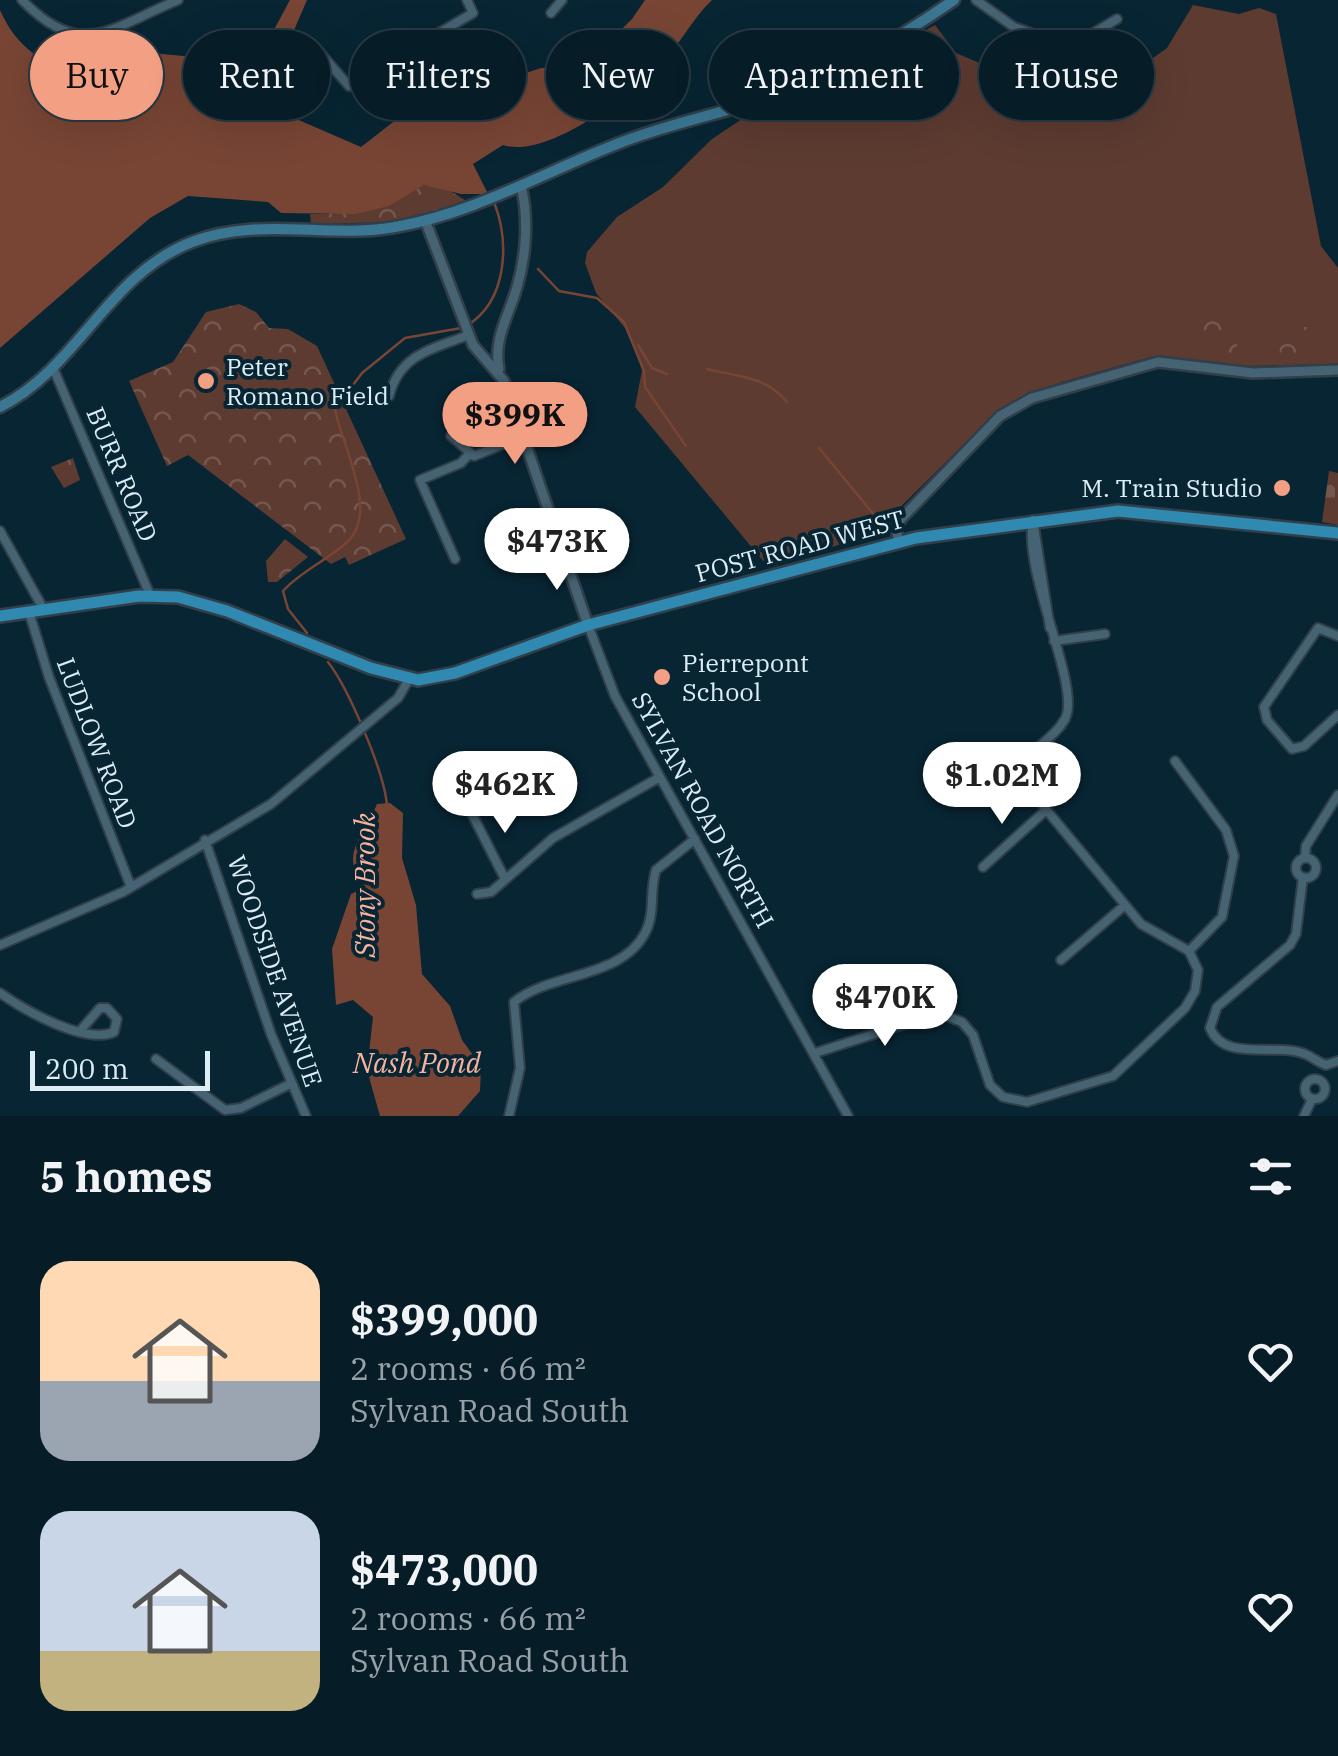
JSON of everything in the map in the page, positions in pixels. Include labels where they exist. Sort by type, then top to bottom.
[{"type":"main road","points":[[907,30],[954,0]]},
{"type":"main road","points":[[0,407],[30,391],[54,370],[130,279],[194,241],[241,230],[373,230],[426,220],[492,199],[640,136],[709,115]]},
{"type":"main road","name":"POST ROAD WEST","points":[[0,616],[150,595],[218,608],[409,679],[454,673],[588,625],[899,541],[1118,511],[1338,533]]},
{"type":"street","points":[[22,0],[55,29],[79,36],[178,0]]},
{"type":"street","points":[[330,64],[349,86],[474,13],[468,0]]},
{"type":"street","points":[[550,13],[562,0]]},
{"type":"street","points":[[976,0],[1014,27],[1070,47],[1118,19]]},
{"type":"street","points":[[521,186],[525,224],[521,269],[496,345],[500,372],[588,625]]},
{"type":"street","points":[[426,220],[468,332],[484,352],[496,345]]},
{"type":"street","points":[[468,332],[500,372]]},
{"type":"street","points":[[389,396],[398,370],[408,360],[468,332]]},
{"type":"street","points":[[899,541],[899,522],[997,419],[1024,401],[1162,362],[1253,373],[1338,370]]},
{"type":"street","name":"BURR ROAD","points":[[54,370],[150,595]]},
{"type":"street","points":[[451,436],[469,454],[484,454],[524,436]]},
{"type":"street","points":[[454,559],[420,480],[461,463],[469,454]]},
{"type":"street","points":[[815,1053],[940,1013],[962,1022],[973,1035],[984,1074],[996,1091],[1012,1100],[1034,1101],[1112,1076],[1184,1008],[1198,977],[1189,951],[1148,931],[1023,784],[1019,771],[1026,756],[1058,729],[1068,712],[1067,685],[1050,628],[1033,520]]},
{"type":"street","points":[[0,531],[44,610]]},
{"type":"street","name":"LUDLOW ROAD","points":[[30,612],[49,677],[132,887]]},
{"type":"street","name":"SYLVAN ROAD NORTH","points":[[588,625],[610,686],[848,1116]]},
{"type":"street","points":[[1338,636],[1318,628],[1267,699],[1264,710],[1286,744],[1296,749],[1338,714]]},
{"type":"street","points":[[1054,641],[1105,634]]},
{"type":"street","points":[[0,946],[132,887],[279,799],[402,694],[409,679]]},
{"type":"street","points":[[1175,760],[1226,830],[1234,856],[1222,917],[1189,951]]},
{"type":"street","points":[[477,894],[491,892],[553,838],[660,777]]},
{"type":"street","points":[[1338,795],[1306,846],[1305,858],[1296,866],[1302,877],[1296,934],[1290,945],[1218,1007],[1210,1028],[1219,1040],[1237,1047],[1306,1054],[1326,1065],[1338,1060]]},
{"type":"street","points":[[983,867],[1045,811]]},
{"type":"street","points":[[472,814],[505,880]]},
{"type":"street","points":[[509,1116],[520,1068],[514,1002],[560,978],[602,967],[634,947],[650,919],[656,870],[694,839]]},
{"type":"street","name":"WOODSIDE AVENUE","points":[[205,840],[306,1116]]},
{"type":"street","points":[[1302,877],[1312,876],[1316,868],[1313,860],[1305,858]]},
{"type":"street","points":[[1061,960],[1125,905]]},
{"type":"street","points":[[0,993],[47,1020],[80,1031],[108,1035],[116,1019],[108,1008],[100,1008],[80,1031]]},
{"type":"street","points":[[156,1059],[224,1110],[237,1109],[292,1083]]},
{"type":"street","points":[[1304,1116],[1312,1099]]},
{"type":"green space","points":[[1193,5],[1239,14],[1259,8],[1276,14],[1321,246],[1338,268],[1338,364],[1246,366],[1154,356],[1062,382],[996,413],[874,533],[769,568],[635,407],[642,370],[630,334],[596,293],[585,263],[587,252],[617,217],[663,187],[712,139],[740,120],[959,120],[959,54],[979,63],[979,120],[1154,120],[1154,57],[1167,48]]},
{"type":"green space","points":[[424,185],[444,187],[468,202],[390,222],[311,224],[310,214],[370,209]]},
{"type":"green space","points":[[239,304],[256,312],[269,328],[288,329],[317,346],[406,539],[349,565],[345,557],[331,564],[188,455],[167,466],[129,381],[173,362],[206,312]]},
{"type":"green space","points":[[1207,308],[1246,327],[1231,357],[1192,339]]},
{"type":"green space","points":[[1279,327],[1310,327],[1310,360],[1280,360]]},
{"type":"green space","points":[[73,458],[80,480],[64,488],[51,467]]},
{"type":"green space","points":[[1329,471],[1338,473],[1338,525],[1322,522]]},
{"type":"green space","points":[[285,539],[308,557],[277,582],[268,582],[266,561]]},
{"type":"water","points":[[290,0],[307,0],[294,30],[274,30]]},
{"type":"water","points":[[645,0],[712,0],[688,30],[621,30]]},
{"type":"water","points":[[0,10],[30,51],[30,120],[163,120],[163,54],[183,56],[183,120],[299,120],[361,147],[396,120],[526,120],[526,73],[546,68],[546,120],[590,120],[541,143],[503,145],[473,164],[488,194],[461,194],[424,185],[389,206],[356,214],[281,213],[268,202],[188,196],[150,218],[0,348]]},
{"type":"water","name":"Nash Pond","points":[[390,803],[403,813],[402,858],[416,905],[422,974],[450,1006],[462,1040],[481,1066],[480,1091],[458,1116],[380,1116],[367,1070],[373,1017],[353,1000],[336,1005],[332,949],[351,894],[366,887],[358,876],[353,856],[377,804]]},
{"type":"waterway","name":"Stony Brook","points":[[468,325],[491,301],[502,270],[502,235],[494,202]]},
{"type":"waterway","points":[[538,269],[559,291],[597,298],[624,322],[644,371],[645,387],[686,446]]},
{"type":"waterway","name":"Stony Brook","points":[[307,633],[288,609],[283,591],[346,543],[356,530],[360,514],[356,478],[335,409],[362,373],[405,338],[461,328]]},
{"type":"waterway","points":[[638,345],[652,368],[667,374]]},
{"type":"waterway","points":[[707,369],[761,382],[787,402]]},
{"type":"waterway","points":[[819,448],[880,522]]},
{"type":"waterway","name":"Stony Brook","points":[[328,662],[365,732],[387,806]]},
{"type":"place","name":"Peter Romano Field","points":[[206,381]]},
{"type":"place","name":"M. Train Studio","points":[[1282,488]]},
{"type":"place","name":"Pierrepont School","points":[[662,677]]}]
